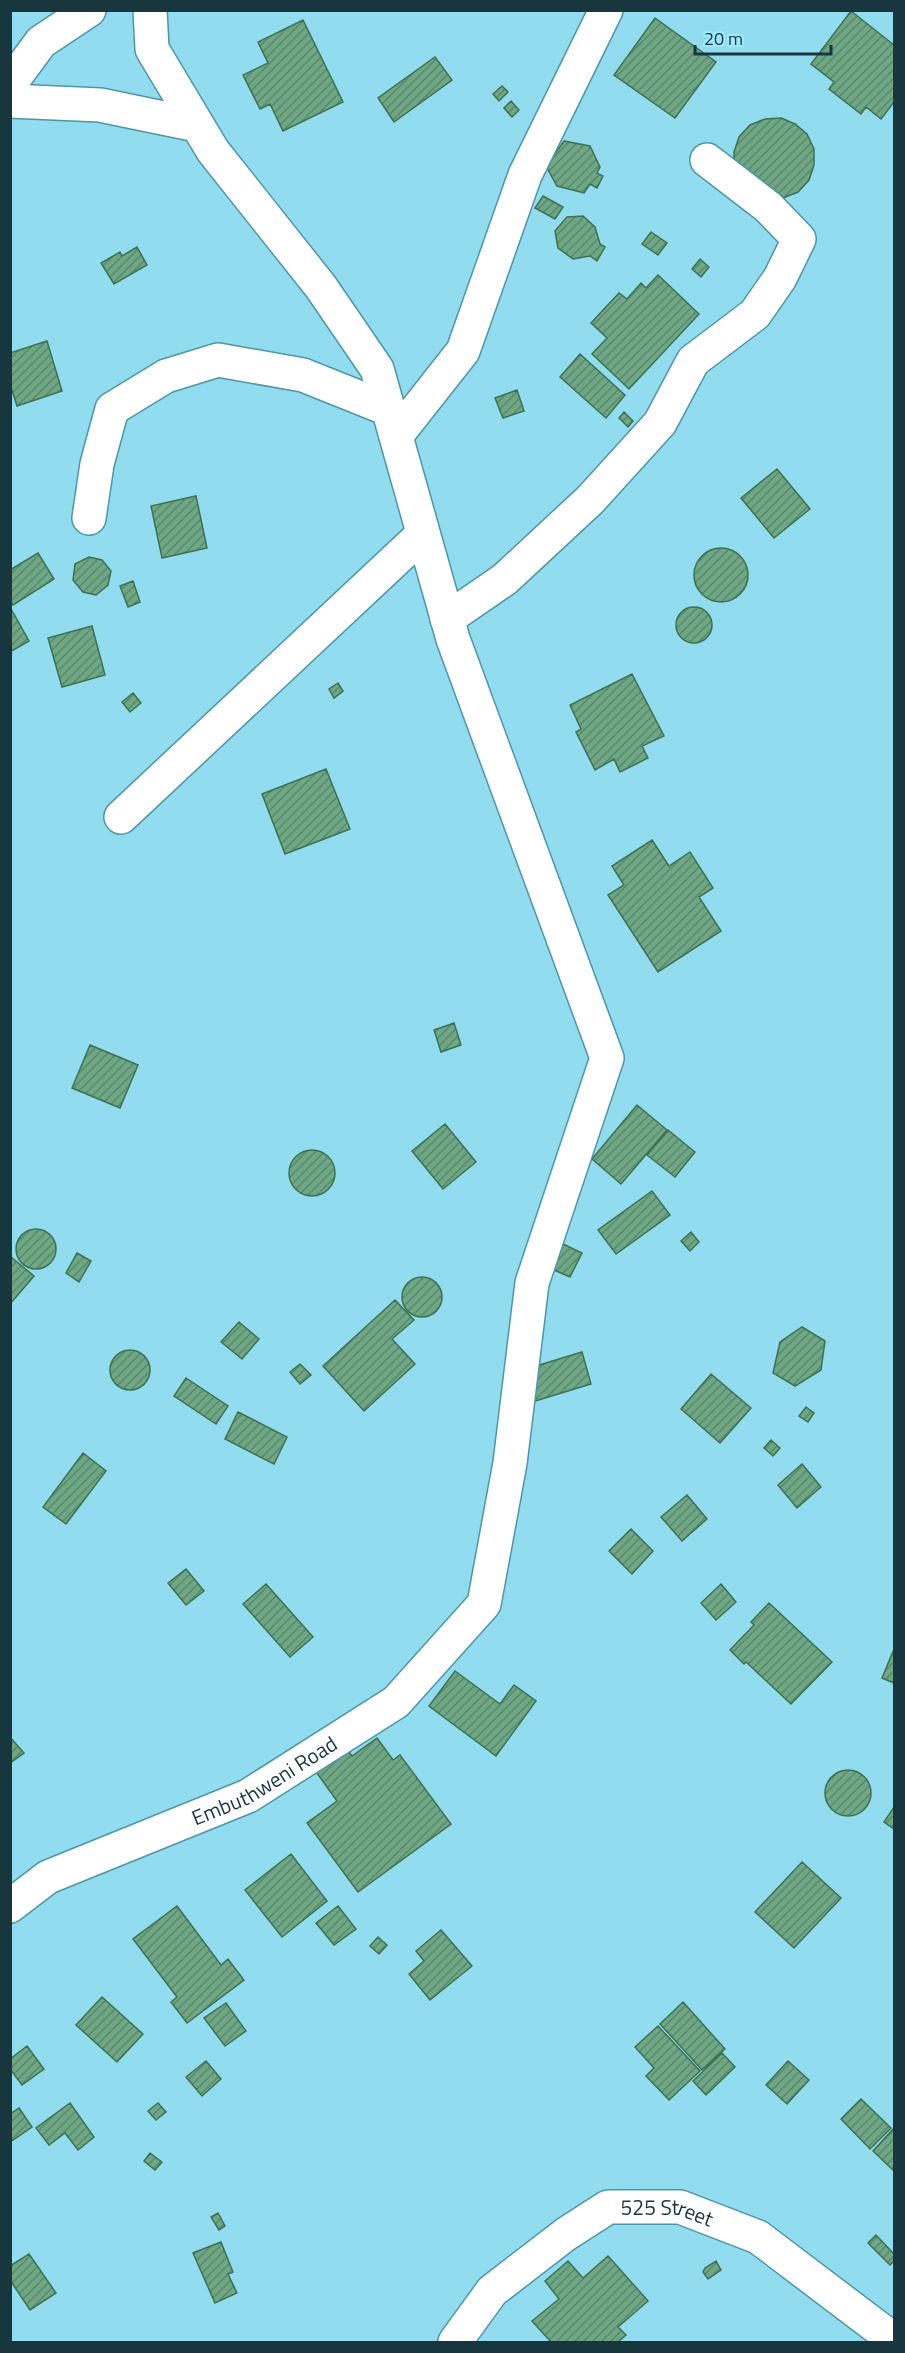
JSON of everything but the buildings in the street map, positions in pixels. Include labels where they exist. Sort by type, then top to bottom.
[{"type":"street","points":[[10,84],[41,42],[89,10]]},
{"type":"street","points":[[150,10],[152,49],[213,151],[321,287],[377,369],[447,619],[505,579],[590,500],[660,423],[693,361],[755,314],[780,278],[799,239],[768,207],[707,160]]},
{"type":"street","points":[[392,423],[463,351],[525,175],[606,10]]},
{"type":"street","points":[[10,101],[100,105],[197,125]]},
{"type":"street","points":[[89,518],[97,464],[112,410],[166,376],[218,360],[303,375],[392,423]]},
{"type":"street","points":[[121,817],[423,534]]},
{"type":"street","name":"Embuthweni Road","points":[[10,1906],[48,1877],[248,1797],[396,1702],[484,1604],[510,1463],[532,1283],[607,1058],[447,619]]},
{"type":"street","name":"525 Street","points":[[455,2343],[492,2291],[566,2234],[608,2206],[680,2208],[758,2237],[894,2340]]}]
